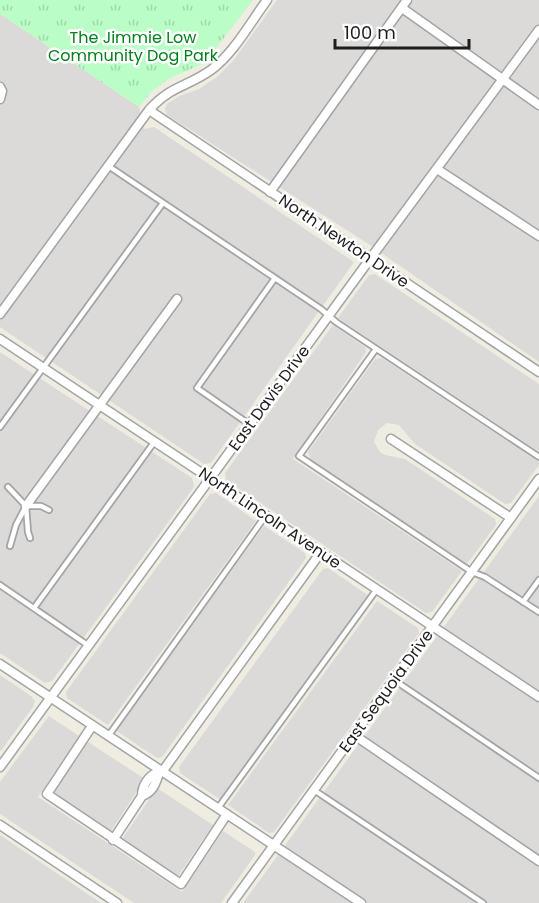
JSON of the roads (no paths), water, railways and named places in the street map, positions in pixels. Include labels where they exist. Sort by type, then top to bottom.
[{"type":"street","points":[[0,314],[149,111],[168,92],[202,76],[213,68],[267,0]]},
{"type":"street","points":[[270,192],[405,4],[502,81],[539,105]]},
{"type":"street","name":"East Davis Drive","points":[[0,767],[539,30]]},
{"type":"street","name":"North Newton Drive","points":[[149,111],[539,372]]},
{"type":"street","points":[[437,169],[539,236]]},
{"type":"street","points":[[26,506],[177,299]]},
{"type":"street","name":"North Lincoln Avenue","points":[[0,339],[539,697]]},
{"type":"street","points":[[391,439],[511,518]]},
{"type":"street","name":"East Sequoia Drive","points":[[234,902],[539,479]]},
{"type":"street","points":[[113,840],[142,796],[149,794],[158,780],[160,771],[321,552]]},
{"type":"street","points":[[0,664],[361,903]]},
{"type":"street","points":[[92,726],[46,794],[113,840],[181,884],[227,814]]},
{"type":"street","points":[[354,735],[539,861]]},
{"type":"street","points":[[0,825],[117,903]]},
{"type":"lane","points":[[108,165],[376,349],[539,457]]},
{"type":"lane","points":[[0,427],[163,203]]},
{"type":"lane","points":[[249,424],[197,388],[275,278]]},
{"type":"lane","points":[[376,349],[299,456],[472,572],[484,577],[539,612]]},
{"type":"lane","points":[[34,608],[155,441]]},
{"type":"lane","points":[[8,487],[26,506],[30,538]]},
{"type":"lane","points":[[26,506],[41,506],[49,510]]},
{"type":"lane","points":[[10,546],[16,525],[26,506]]},
{"type":"lane","points":[[109,735],[266,515]]},
{"type":"lane","points":[[523,602],[539,580]]},
{"type":"lane","points":[[0,585],[89,646]]},
{"type":"lane","points":[[218,808],[377,589]]},
{"type":"lane","points":[[394,680],[539,778]]},
{"type":"lane","points":[[314,790],[483,903]]},
{"type":"park label","name":"The Jimmie Low Community Dog Park","points":[[133,46]]}]
